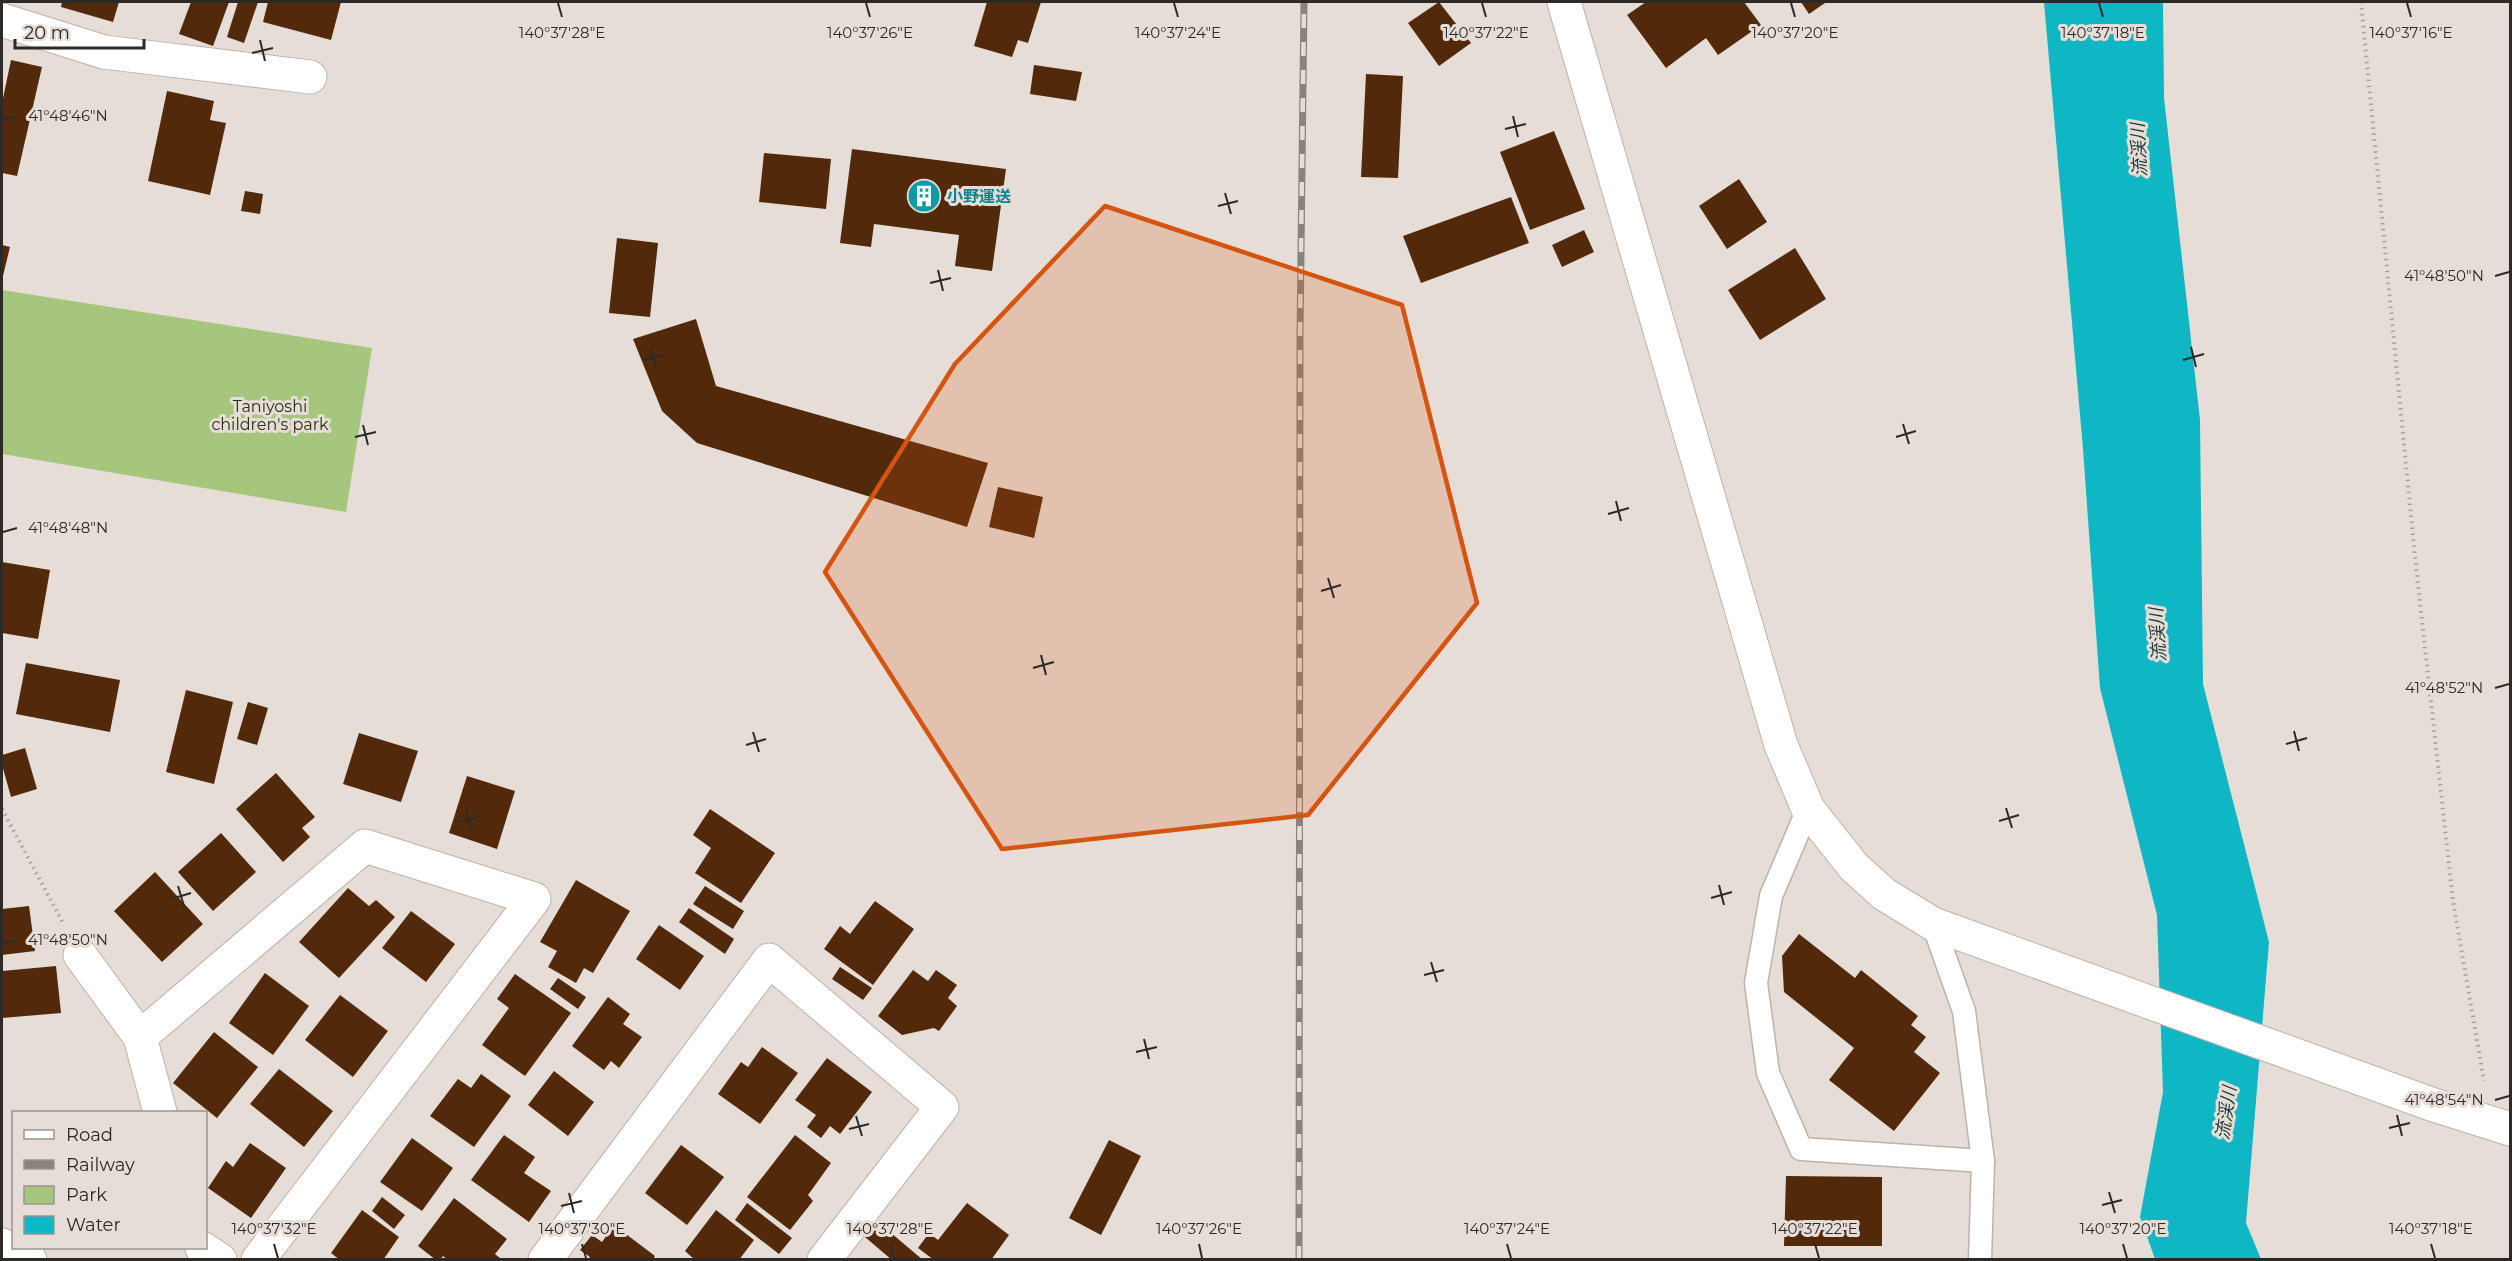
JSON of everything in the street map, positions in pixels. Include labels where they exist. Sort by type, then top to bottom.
[{"type":"street","points":[[1563,2],[1781,746],[1808,809],[1854,867],[1884,894],[1933,924],[2431,1104],[2501,1126]]},
{"type":"street","points":[[2,20],[104,52],[310,77]]},
{"type":"street","points":[[140,1037],[365,846],[534,899],[258,1260]]},
{"type":"street","points":[[80,955],[140,1037],[159,1111]]},
{"type":"street","points":[[545,1260],[769,960],[942,1107],[824,1260]]},
{"type":"street","points":[[2,1245],[30,1260]]},
{"type":"street","points":[[204,1249],[220,1260]]},
{"type":"lane","points":[[1808,809],[1772,896],[1756,983],[1768,1073],[1802,1149],[1983,1161]]},
{"type":"lane","points":[[1933,924],[1964,1011],[1983,1161],[1980,1260]]},
{"type":"path","points":[[2361,2],[2415,557],[2453,901],[2501,1126]]},
{"type":"path","points":[[2,809],[80,955]]},
{"type":"highlighted area","points":[[1105,206],[1402,305],[1477,603],[1308,815],[1002,849],[825,572],[955,364]]},
{"type":"green space","name":"Taniyoshi children's park","points":[[2,290],[372,348],[346,512],[2,454]]},
{"type":"water","name":"流渓川","points":[[2044,2],[2163,2],[2164,98],[2200,420],[2203,684],[2269,942],[2246,1223],[2261,1259],[2155,1259],[2140,1217],[2163,1092],[2157,915],[2100,688],[2083,449]]},
{"type":"building","points":[[62,2],[119,2],[113,22],[61,7]]},
{"type":"building","points":[[191,2],[229,2],[213,46],[179,34]]},
{"type":"building","points":[[238,2],[258,2],[244,43],[227,37]]},
{"type":"building","points":[[268,2],[341,2],[331,40],[263,22]]},
{"type":"building","points":[[987,2],[1041,2],[1028,43],[1018,40],[1012,57],[974,46]]},
{"type":"building","points":[[1439,2],[1471,43],[1439,66],[1408,23]]},
{"type":"building","points":[[1646,2],[1744,2],[1761,25],[1718,55],[1706,38],[1666,68],[1627,15]]},
{"type":"building","points":[[1801,2],[1824,2],[1825,3],[1809,14]]},
{"type":"building","points":[[11,60],[42,67],[17,176],[2,173],[2,103]]},
{"type":"building","points":[[1034,65],[1082,72],[1076,101],[1030,94]]},
{"type":"building","points":[[1366,74],[1403,76],[1398,178],[1361,177]]},
{"type":"building","points":[[167,91],[214,101],[210,120],[226,123],[210,195],[148,181]]},
{"type":"building","points":[[1554,131],[1585,209],[1530,230],[1500,152]]},
{"type":"building","name":"小野運送","points":[[852,149],[1006,169],[992,271],[955,266],[959,235],[874,224],[871,247],[840,243]]},
{"type":"building","points":[[764,153],[831,159],[826,209],[759,202]]},
{"type":"building","points":[[1739,179],[1767,222],[1727,249],[1699,206]]},
{"type":"building","points":[[245,191],[263,194],[260,214],[241,211]]},
{"type":"building","points":[[1511,197],[1529,243],[1421,283],[1403,236]]},
{"type":"building","points":[[1584,230],[1594,252],[1562,267],[1552,245]]},
{"type":"building","points":[[617,238],[658,243],[650,317],[609,313]]},
{"type":"building","points":[[2,245],[10,247],[2,280]]},
{"type":"building","points":[[1795,248],[1826,299],[1760,340],[1728,290]]},
{"type":"building","points":[[696,319],[716,386],[988,463],[967,527],[697,443],[662,411],[633,339]]},
{"type":"building","points":[[998,487],[1043,497],[1034,538],[989,527]]},
{"type":"building","points":[[2,562],[50,570],[38,639],[2,633]]},
{"type":"building","points":[[26,663],[120,680],[110,732],[16,714]]},
{"type":"building","points":[[186,690],[233,702],[214,784],[166,772]]},
{"type":"building","points":[[248,702],[268,708],[257,745],[237,739]]},
{"type":"building","points":[[359,733],[418,751],[401,802],[343,784]]},
{"type":"building","points":[[25,748],[37,789],[11,797],[2,765],[2,755]]},
{"type":"building","points":[[276,773],[315,817],[302,828],[310,837],[283,862],[236,809]]},
{"type":"building","points":[[467,776],[515,791],[497,849],[449,833]]},
{"type":"building","points":[[710,809],[775,853],[741,903],[695,873],[711,848],[693,835]]},
{"type":"building","points":[[221,833],[256,872],[213,911],[178,872]]},
{"type":"building","points":[[155,872],[203,924],[162,962],[114,911]]},
{"type":"building","points":[[576,880],[630,911],[593,973],[584,968],[576,983],[548,967],[557,951],[540,942]]},
{"type":"building","points":[[705,886],[744,911],[733,929],[693,904]]},
{"type":"building","points":[[348,888],[369,906],[376,900],[395,917],[339,978],[299,942]]},
{"type":"building","points":[[875,901],[914,929],[873,985],[824,949],[840,926],[850,934]]},
{"type":"building","points":[[29,906],[35,951],[2,955],[2,909]]},
{"type":"building","points":[[689,908],[734,939],[725,954],[679,922]]},
{"type":"building","points":[[411,911],[455,944],[426,982],[382,948]]},
{"type":"building","points":[[659,925],[704,956],[680,990],[636,959]]},
{"type":"building","points":[[1799,934],[1855,978],[1861,970],[1918,1016],[1911,1025],[1926,1037],[1914,1052],[1940,1073],[1894,1131],[1829,1080],[1854,1048],[1784,992],[1782,956]]},
{"type":"building","points":[[56,966],[61,1013],[2,1018],[2,971]]},
{"type":"building","points":[[840,967],[872,988],[863,1000],[832,979]]},
{"type":"building","points":[[913,970],[928,981],[936,970],[957,985],[948,998],[957,1006],[939,1031],[934,1028],[902,1035],[878,1016]]},
{"type":"building","points":[[265,973],[309,1006],[273,1055],[229,1023]]},
{"type":"building","points":[[515,974],[571,1013],[525,1076],[482,1045],[509,1008],[497,999]]},
{"type":"building","points":[[558,978],[586,997],[578,1009],[550,989]]},
{"type":"building","points":[[340,995],[388,1031],[353,1077],[305,1040]]},
{"type":"building","points":[[608,997],[630,1014],[623,1024],[642,1037],[619,1068],[611,1061],[604,1070],[572,1046]]},
{"type":"building","points":[[214,1032],[258,1067],[217,1118],[173,1083]]},
{"type":"building","points":[[762,1047],[798,1073],[760,1124],[718,1094],[741,1062],[748,1067]]},
{"type":"building","points":[[827,1058],[872,1092],[840,1134],[830,1126],[821,1138],[807,1127],[816,1115],[795,1100]]},
{"type":"building","points":[[279,1069],[333,1111],[304,1147],[250,1104]]},
{"type":"building","points":[[554,1071],[594,1102],[568,1136],[528,1105]]},
{"type":"building","points":[[481,1074],[511,1096],[474,1147],[430,1116],[458,1079],[471,1088]]},
{"type":"building","points":[[504,1135],[535,1157],[524,1173],[551,1191],[529,1222],[471,1180]]},
{"type":"building","points":[[795,1135],[831,1163],[808,1195],[813,1201],[790,1230],[747,1197]]},
{"type":"building","points":[[412,1138],[453,1168],[422,1211],[380,1182]]},
{"type":"building","points":[[1109,1140],[1141,1156],[1101,1235],[1069,1218]]},
{"type":"building","points":[[250,1143],[286,1168],[251,1218],[208,1188],[226,1161],[233,1167]]},
{"type":"building","points":[[681,1145],[724,1177],[687,1225],[645,1193]]},
{"type":"building","points":[[1786,1176],[1882,1177],[1882,1246],[1784,1246]]},
{"type":"building","points":[[382,1197],[405,1215],[394,1229],[372,1211]]},
{"type":"building","points":[[454,1198],[507,1239],[495,1254],[500,1258],[498,1260],[448,1260],[443,1256],[440,1260],[436,1260],[418,1246]]},
{"type":"building","points":[[747,1203],[792,1238],[779,1254],[735,1220]]},
{"type":"building","points":[[967,1203],[1009,1235],[991,1260],[934,1260],[918,1248],[929,1233],[938,1240]]},
{"type":"building","points":[[362,1210],[399,1237],[383,1260],[340,1260],[331,1253]]},
{"type":"building","points":[[716,1210],[754,1240],[739,1260],[695,1260],[685,1251]]},
{"type":"building","points":[[878,1222],[923,1260],[892,1260],[865,1237]]},
{"type":"building","points":[[614,1225],[655,1256],[653,1260],[588,1260],[590,1257],[580,1250],[592,1235],[602,1242]]},
{"type":"railway","points":[[1299,1260],[1300,336],[1304,2]]},
{"type":"place","name":"小野運送","points":[[924,196]]}]
